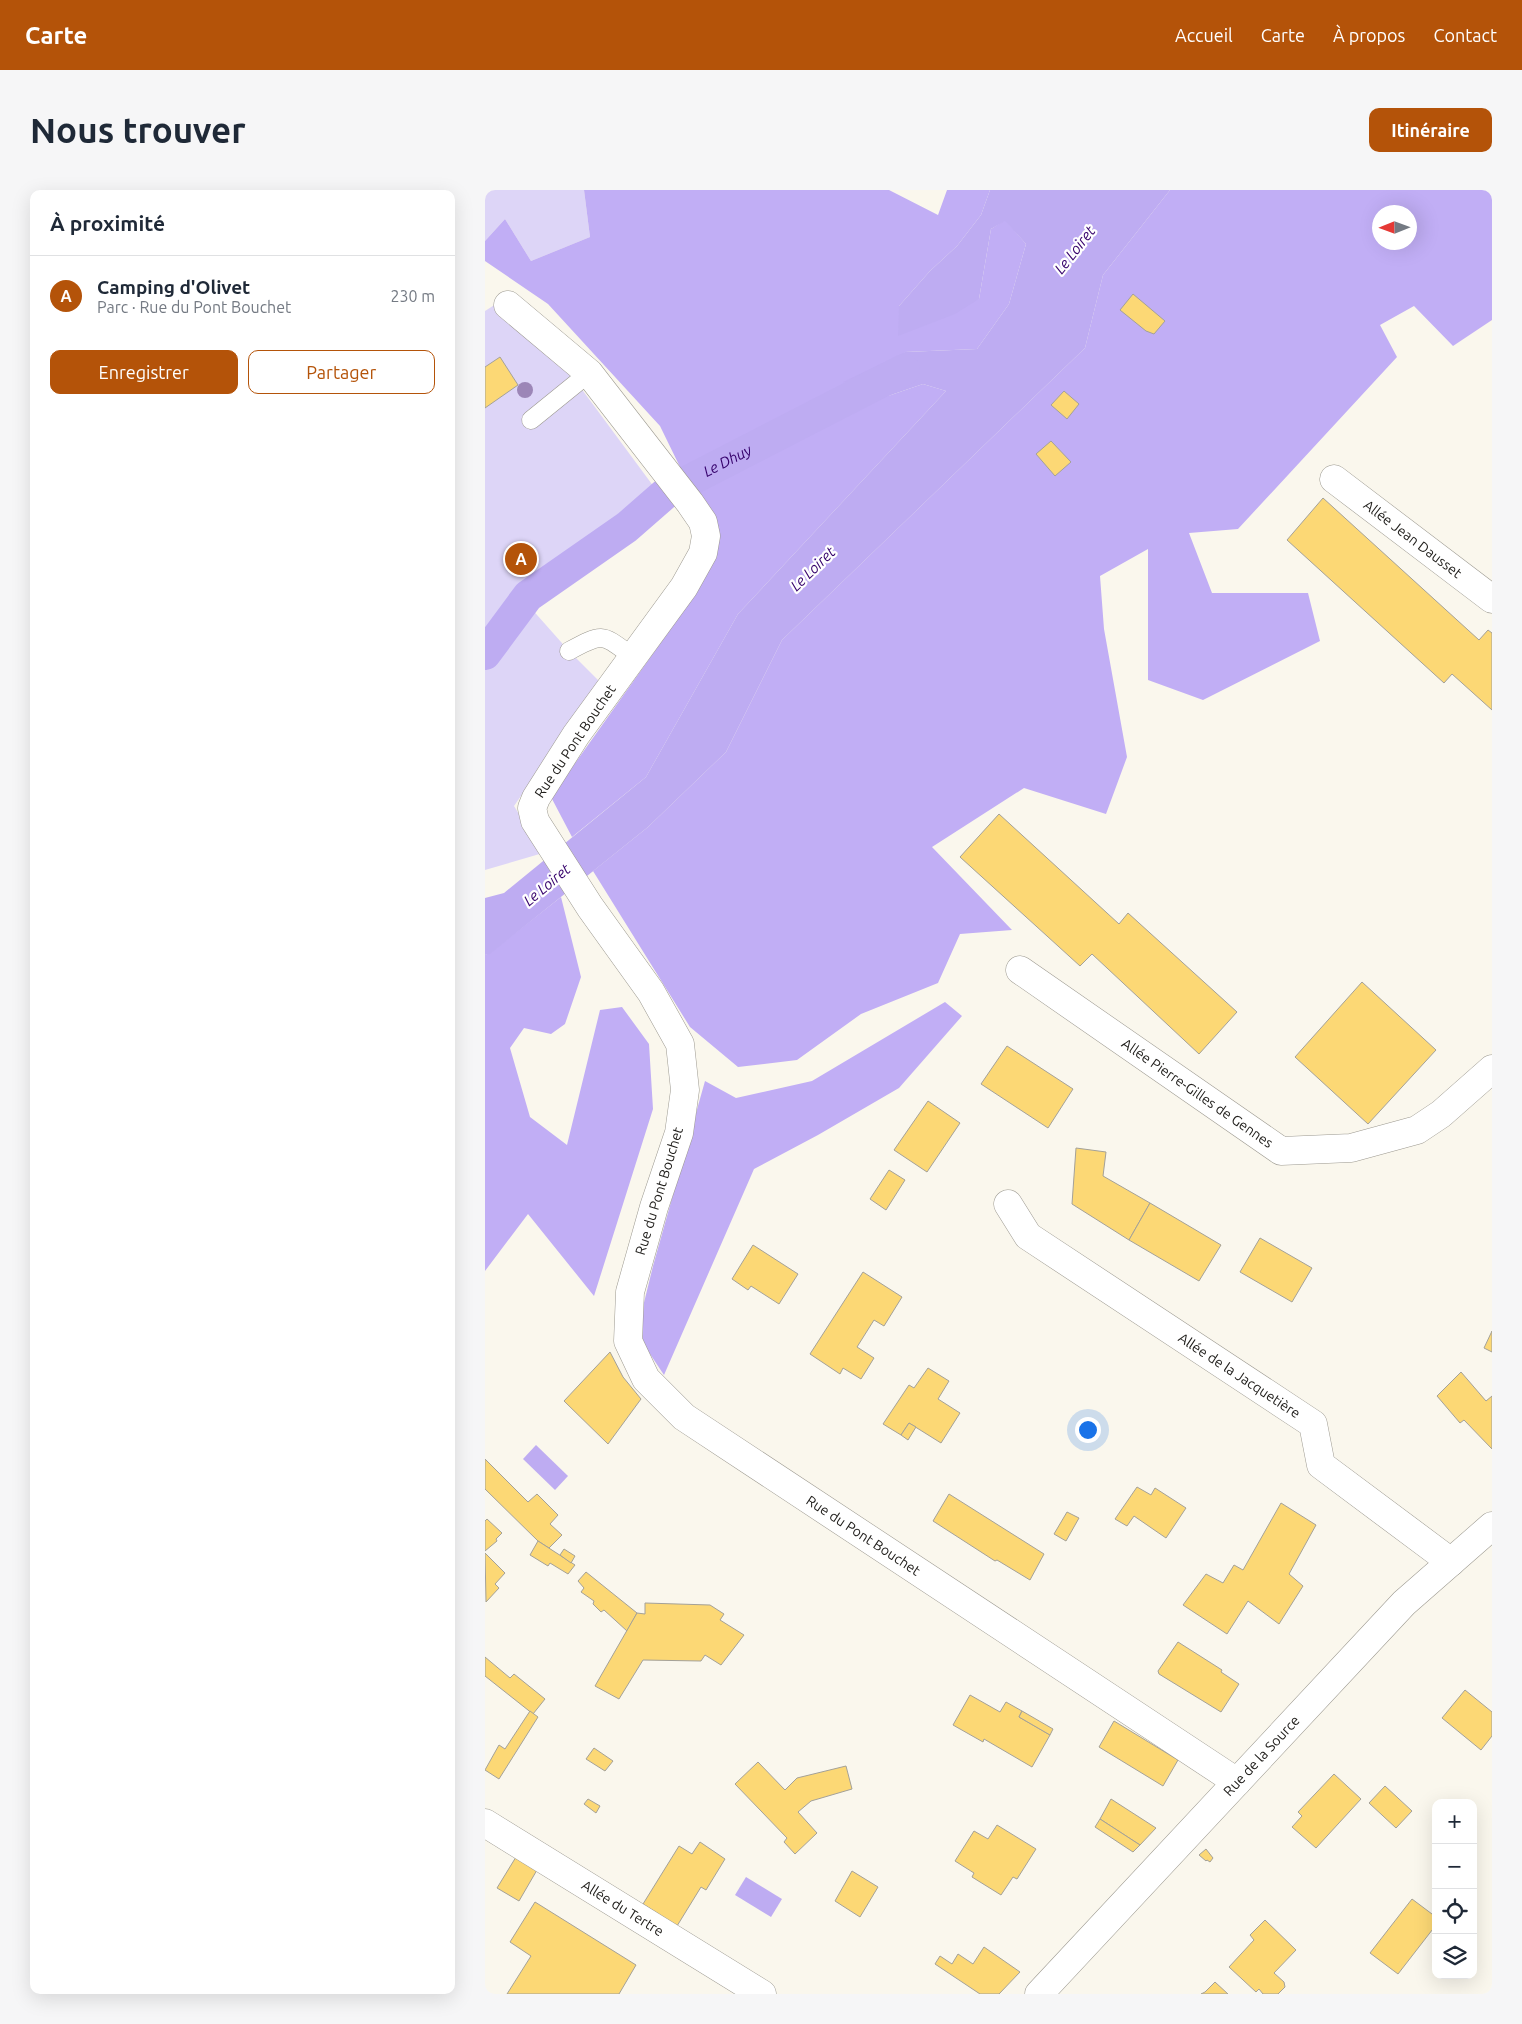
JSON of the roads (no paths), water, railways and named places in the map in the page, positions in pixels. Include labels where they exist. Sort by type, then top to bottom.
[{"type":"street","name":"Rue du Pont Bouchet","points":[[508,304],[589,373],[690,503],[703,522],[705,536],[703,553],[684,587],[576,735],[536,798],[532,808],[535,821],[590,907],[651,992],[680,1044],[685,1090],[679,1133],[654,1207],[630,1292],[628,1341],[645,1379],[684,1417],[1237,1782]]},
{"type":"street","name":"Allée Jean Dausset","points":[[1334,478],[1492,598]]},
{"type":"street","name":"Allée Pierre-Gilles de Gennes","points":[[1020,970],[1281,1151],[1351,1148],[1417,1130],[1441,1114],[1492,1069]]},
{"type":"street","name":"Allée de la Jacquetière","points":[[1008,1204],[1029,1236],[1313,1424],[1321,1465],[1451,1562]]},
{"type":"street","name":"Rue de la Source","points":[[1039,1994],[1404,1603],[1492,1526]]},
{"type":"street","name":"Allée du Tertre","points":[[485,1823],[762,1994]]},
{"type":"lane","points":[[531,420],[589,373]]},
{"type":"lane","points":[[569,651],[593,638],[601,636],[609,639],[633,657]]},
{"type":"water","name":"Le Loiret","points":[[990,190],[1170,190],[1103,275],[1085,348],[782,640],[726,752],[648,827],[490,954],[485,955],[485,898],[504,893],[646,777],[738,614],[946,391],[923,384],[888,396],[843,382],[905,352],[977,349],[1009,304],[1026,244],[1005,221],[991,229],[979,299],[955,314],[898,336],[899,306],[930,271],[957,246],[981,215]]},
{"type":"water","points":[[536,1445],[568,1476],[555,1490],[523,1459]]},
{"type":"water","points":[[746,1877],[782,1899],[771,1917],[735,1895]]},
{"type":"waterway","name":"Le Dhuy","points":[[485,654],[528,596],[627,527],[667,492],[904,370]]},
{"type":"place","name":"Camping d'Olivet","points":[[521,559]]}]
